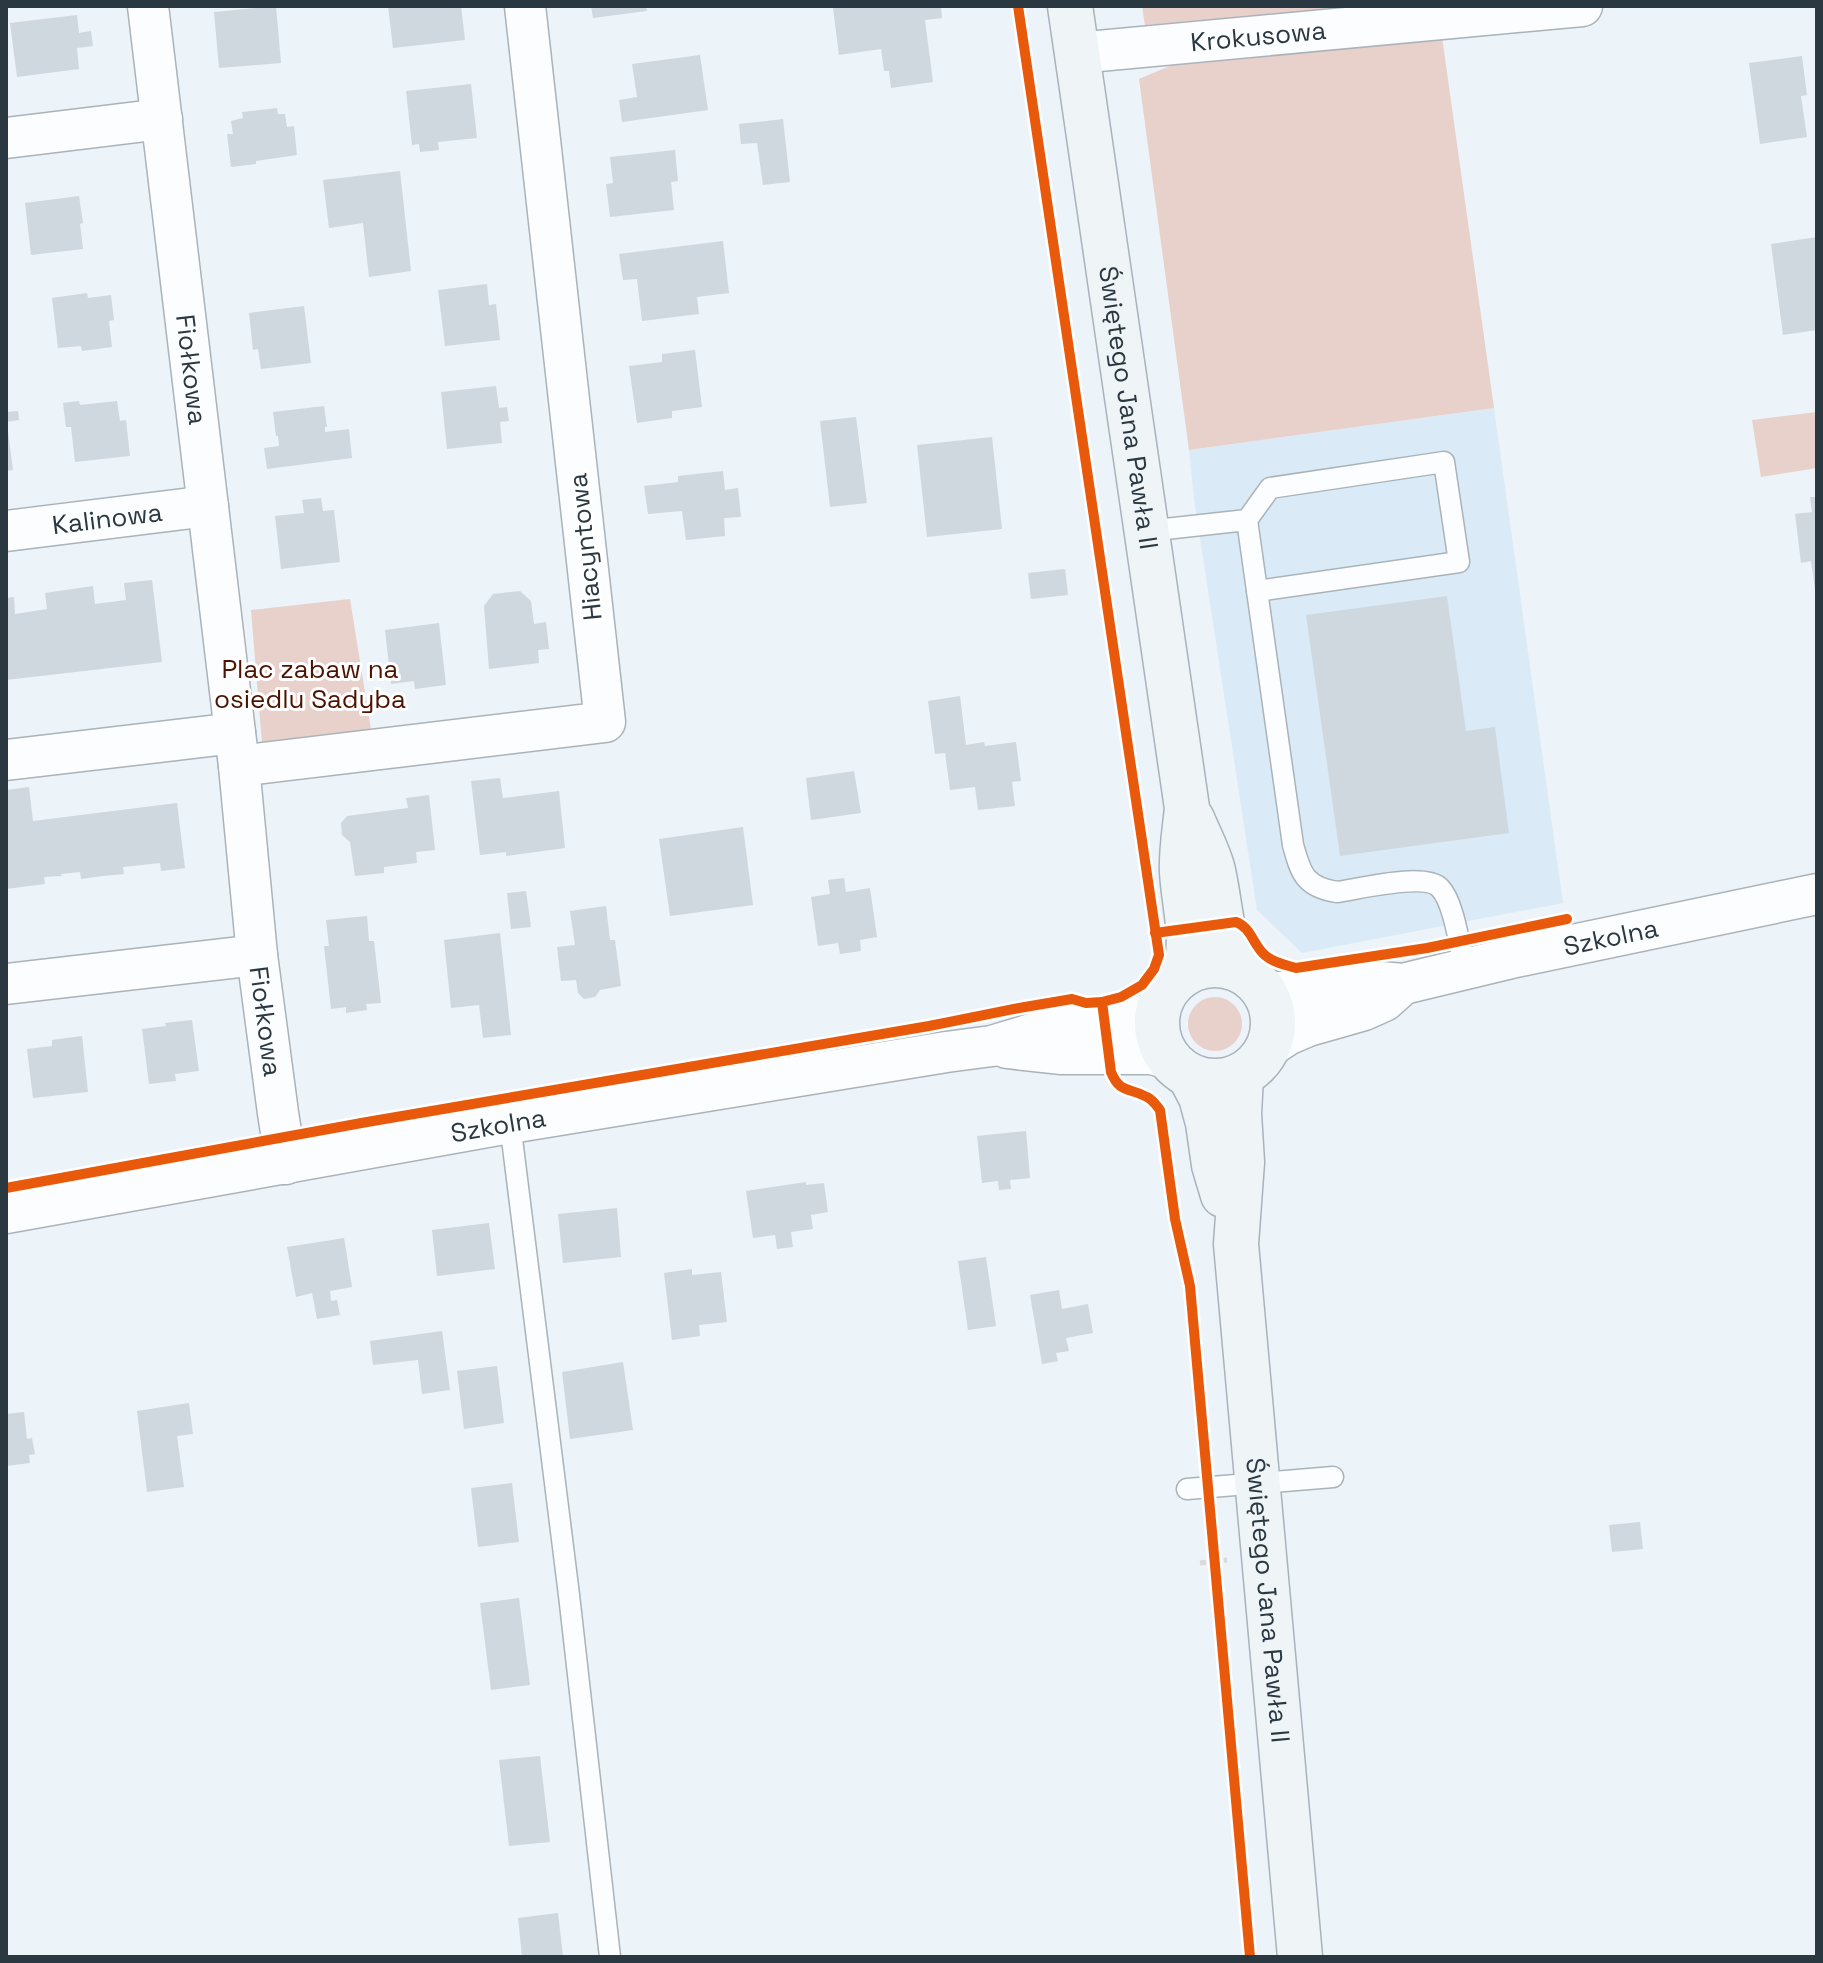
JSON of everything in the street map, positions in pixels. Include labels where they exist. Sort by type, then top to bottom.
[{"type":"street","name":"Fiołkowa","points":[[148,6],[237,750],[257,955],[286,1164]]},
{"type":"street","name":"Hiacyntowa","points":[[237,750],[605,722],[525,6]]},
{"type":"street","name":"Świętego Jana Pawła II","points":[[1070,6],[1187,808],[1182,870],[1190,939],[1184,974]]},
{"type":"street","name":"Krokusowa","points":[[1077,53],[1582,6]]},
{"type":"street","points":[[6,138],[162,119]]},
{"type":"street","name":"Kalinowa","points":[[6,531],[208,506]]},
{"type":"street","points":[[6,760],[237,750]]},
{"type":"street","name":"Świętego Jana Pawła II","points":[[1187,808],[1212,867],[1229,951],[1251,980]]},
{"type":"street","name":"Szkolna","points":[[1251,980],[1304,992],[1368,981],[1403,984],[1511,958],[1817,894]]},
{"type":"street","points":[[6,984],[257,955]]},
{"type":"street","points":[[1220,964],[1251,980],[1273,1010],[1274,1029],[1255,1061],[1224,1081],[1207,1081],[1179,1067],[1160,1043],[1158,1035],[1158,1010],[1172,983],[1201,966],[1220,964]]},
{"type":"street","name":"Szkolna","points":[[1255,1061],[1287,1035],[1364,1010],[1384,1001],[1403,984]]},
{"type":"street","name":"Szkolna","points":[[6,1213],[510,1123],[992,1046],[1058,1026],[1125,1020],[1158,1010]]},
{"type":"street","name":"Szkolna","points":[[992,1046],[1060,1054],[1151,1054],[1179,1067]]},
{"type":"street","name":"Świętego Jana Pawła II","points":[[1255,1061],[1239,1114],[1242,1162],[1236,1244],[1300,1957]]},
{"type":"street","name":"Świętego Jana Pawła II","points":[[1179,1067],[1201,1097],[1214,1165],[1236,1244]]},
{"type":"lane","points":[[1257,591],[1459,562],[1444,462],[1270,488],[1247,520],[1257,591],[1293,845],[1299,867],[1313,884],[1337,892],[1420,880],[1434,883],[1448,900],[1465,970]]},
{"type":"lane","points":[[1147,531],[1247,520]]},
{"type":"lane","points":[[510,1123],[610,1957]]},
{"type":"lane","points":[[1197,1488],[1333,1477]]},
{"type":"path","points":[[1197,1488],[1215,1577]]},
{"type":"shaded area","points":[[1494,408],[1563,903],[1302,953],[1257,910],[1189,450]]},
{"type":"green space","points":[[1142,6],[1360,6],[1360,7],[1145,25]]},
{"type":"green space","points":[[1442,37],[1494,408],[1189,450],[1139,79],[1177,63]]},
{"type":"green space","points":[[1817,412],[1817,468],[1761,477],[1752,420]]},
{"type":"green space","name":"Plac zabaw na osiedlu Sadyba","points":[[350,599],[371,730],[262,743],[251,610]]},
{"type":"green space","points":[[1215,997],[1226,999],[1234,1005],[1240,1013],[1240,1035],[1234,1043],[1226,1049],[1215,1051],[1204,1049],[1196,1043],[1190,1035],[1188,1024],[1190,1013],[1196,1005],[1204,999]]},
{"type":"building","points":[[276,6],[281,63],[219,68],[214,12]]},
{"type":"building","points":[[388,6],[461,6],[465,40],[393,48]]},
{"type":"building","points":[[591,6],[646,6],[647,11],[593,18]]},
{"type":"building","points":[[941,6],[942,18],[925,20],[933,82],[891,88],[889,71],[884,71],[881,49],[839,55],[833,8]]},
{"type":"building","points":[[77,15],[79,33],[91,31],[93,46],[77,48],[79,69],[17,77],[10,23]]},
{"type":"building","points":[[700,55],[708,110],[622,122],[619,100],[637,97],[632,64]]},
{"type":"building","points":[[1802,56],[1807,95],[1801,96],[1807,137],[1760,144],[1749,63]]},
{"type":"building","points":[[471,84],[477,138],[438,142],[439,150],[420,152],[419,144],[412,145],[406,91]]},
{"type":"building","points":[[277,108],[278,114],[285,114],[287,127],[294,126],[297,155],[231,167],[227,134],[233,134],[231,121],[243,118],[242,112]]},
{"type":"building","points":[[783,119],[790,182],[763,185],[757,143],[741,144],[739,124]]},
{"type":"building","points":[[675,150],[678,181],[671,182],[674,210],[610,217],[606,184],[613,183],[610,157]]},
{"type":"building","points":[[400,171],[411,271],[369,277],[363,223],[329,228],[323,180]]},
{"type":"building","points":[[79,196],[83,249],[31,255],[25,203]]},
{"type":"building","points":[[1817,237],[1817,330],[1783,335],[1771,244]]},
{"type":"building","points":[[723,241],[729,293],[697,297],[699,314],[642,321],[637,279],[623,280],[619,254]]},
{"type":"building","points":[[487,284],[489,305],[496,304],[500,340],[445,346],[438,290]]},
{"type":"building","points":[[87,293],[88,298],[111,295],[114,320],[109,321],[112,347],[82,351],[81,346],[58,348],[52,298]]},
{"type":"building","points":[[304,306],[311,363],[261,369],[258,349],[253,350],[249,313]]},
{"type":"building","points":[[695,350],[702,407],[672,411],[672,418],[637,423],[629,366],[662,362],[662,354]]},
{"type":"building","points":[[496,386],[499,408],[507,407],[509,421],[500,422],[502,443],[447,449],[441,392]]},
{"type":"building","points":[[79,401],[80,405],[117,401],[120,421],[126,420],[130,456],[75,462],[71,427],[66,427],[63,403]]},
{"type":"building","points":[[324,406],[325,432],[349,429],[352,458],[267,469],[264,448],[279,446],[273,412]]},
{"type":"building","points":[[18,411],[19,420],[6,422],[6,412]]},
{"type":"building","points":[[856,417],[867,503],[830,507],[820,421]]},
{"type":"building","points":[[6,431],[13,470],[6,471]]},
{"type":"building","points":[[992,437],[1002,529],[927,537],[917,445]]},
{"type":"building","points":[[723,471],[725,490],[738,488],[741,517],[724,518],[725,536],[686,540],[682,511],[648,514],[644,486],[678,482],[678,476]]},
{"type":"building","points":[[1810,497],[1817,497],[1817,590],[1811,561],[1801,563],[1795,514],[1812,512]]},
{"type":"building","points":[[321,498],[323,511],[334,510],[340,562],[281,569],[275,516],[304,513],[302,500]]},
{"type":"building","points":[[1065,569],[1068,595],[1031,599],[1028,573]]},
{"type":"building","points":[[152,580],[162,662],[6,680],[6,598],[14,597],[15,614],[47,609],[45,593],[93,586],[95,604],[126,600],[124,583]]},
{"type":"building","points":[[520,591],[531,601],[534,624],[546,622],[549,649],[538,650],[539,663],[489,669],[484,606],[493,594]]},
{"type":"building","points":[[1447,596],[1466,731],[1495,727],[1509,833],[1340,856],[1306,615]]},
{"type":"building","points":[[439,623],[446,685],[415,689],[414,681],[391,684],[385,630]]},
{"type":"building","points":[[960,696],[966,745],[1016,742],[1021,781],[1012,782],[1015,806],[978,810],[975,787],[950,790],[945,753],[935,754],[928,701]]},
{"type":"building","points":[[854,771],[861,813],[811,820],[806,778]]},
{"type":"building","points":[[500,778],[503,798],[559,791],[565,848],[506,856],[506,852],[480,855],[471,781]]},
{"type":"building","points":[[29,787],[33,821],[177,803],[185,868],[161,871],[160,863],[123,867],[124,874],[81,879],[80,872],[61,874],[44,877],[45,884],[6,889],[6,790]]},
{"type":"building","points":[[429,795],[435,850],[416,852],[417,863],[384,867],[384,873],[355,876],[350,842],[342,835],[341,823],[347,816],[408,808],[406,798]]},
{"type":"building","points":[[743,827],[753,905],[670,916],[659,839]]},
{"type":"building","points":[[844,878],[846,892],[870,888],[877,937],[860,940],[861,951],[840,954],[838,943],[818,946],[811,897],[830,894],[828,880]]},
{"type":"building","points":[[526,891],[531,927],[511,929],[507,893]]},
{"type":"building","points":[[606,906],[610,940],[615,940],[621,986],[600,990],[595,997],[584,999],[578,993],[576,980],[561,981],[557,947],[575,945],[570,911]]},
{"type":"building","points":[[367,916],[369,941],[374,941],[381,1003],[366,1004],[367,1010],[346,1013],[346,1007],[331,1009],[324,946],[329,946],[326,920]]},
{"type":"building","points":[[500,933],[511,1035],[483,1038],[479,1005],[451,1008],[444,940]]},
{"type":"building","points":[[192,1020],[199,1071],[175,1074],[176,1081],[149,1084],[142,1029]]},
{"type":"building","points":[[82,1036],[88,1092],[33,1098],[27,1049],[52,1046],[52,1040]]},
{"type":"building","points":[[1026,1131],[1030,1178],[1010,1180],[1011,1189],[999,1190],[998,1181],[982,1183],[977,1136]]},
{"type":"building","points":[[806,1182],[806,1185],[824,1183],[828,1212],[811,1215],[813,1229],[791,1232],[793,1247],[777,1249],[775,1235],[753,1238],[746,1191]]},
{"type":"building","points":[[617,1208],[621,1257],[563,1263],[558,1214]]},
{"type":"building","points":[[489,1223],[495,1269],[437,1276],[432,1230]]},
{"type":"building","points":[[344,1238],[352,1287],[330,1291],[331,1301],[337,1300],[340,1315],[317,1319],[312,1293],[296,1297],[287,1247]]},
{"type":"building","points":[[986,1257],[996,1326],[968,1330],[958,1261]]},
{"type":"building","points":[[692,1269],[692,1275],[721,1272],[727,1322],[699,1325],[700,1336],[672,1340],[664,1273]]},
{"type":"building","points":[[1059,1290],[1062,1309],[1088,1304],[1093,1333],[1066,1338],[1069,1351],[1056,1353],[1058,1361],[1042,1364],[1030,1295]]},
{"type":"building","points":[[442,1331],[450,1390],[422,1394],[418,1360],[373,1365],[370,1341]]},
{"type":"building","points":[[623,1362],[633,1430],[570,1439],[562,1372]]},
{"type":"building","points":[[497,1366],[504,1423],[464,1429],[457,1371]]},
{"type":"building","points":[[189,1403],[193,1434],[177,1436],[184,1487],[147,1492],[137,1411]]},
{"type":"building","points":[[24,1412],[27,1439],[32,1438],[35,1454],[29,1455],[30,1463],[6,1466],[6,1414]]},
{"type":"building","points":[[512,1483],[519,1542],[478,1547],[471,1488]]},
{"type":"building","points":[[1640,1522],[1643,1549],[1612,1552],[1609,1525]]},
{"type":"building","points":[[519,1598],[530,1685],[491,1690],[480,1603]]},
{"type":"building","points":[[540,1756],[550,1842],[509,1846],[499,1760]]},
{"type":"building","points":[[558,1913],[563,1957],[522,1957],[518,1918]]},
{"type":"cycle path","points":[[6,1188],[1072,999],[1086,1003],[1102,1002],[1121,997],[1142,985],[1154,969],[1159,955],[1018,6]]},
{"type":"cycle path","points":[[1155,933],[1236,922],[1246,928],[1266,956],[1296,968],[1427,948],[1567,919]]},
{"type":"cycle path","points":[[1102,1002],[1114,1079],[1122,1087],[1149,1098],[1160,1110],[1175,1219],[1190,1286],[1250,1957]]}]
